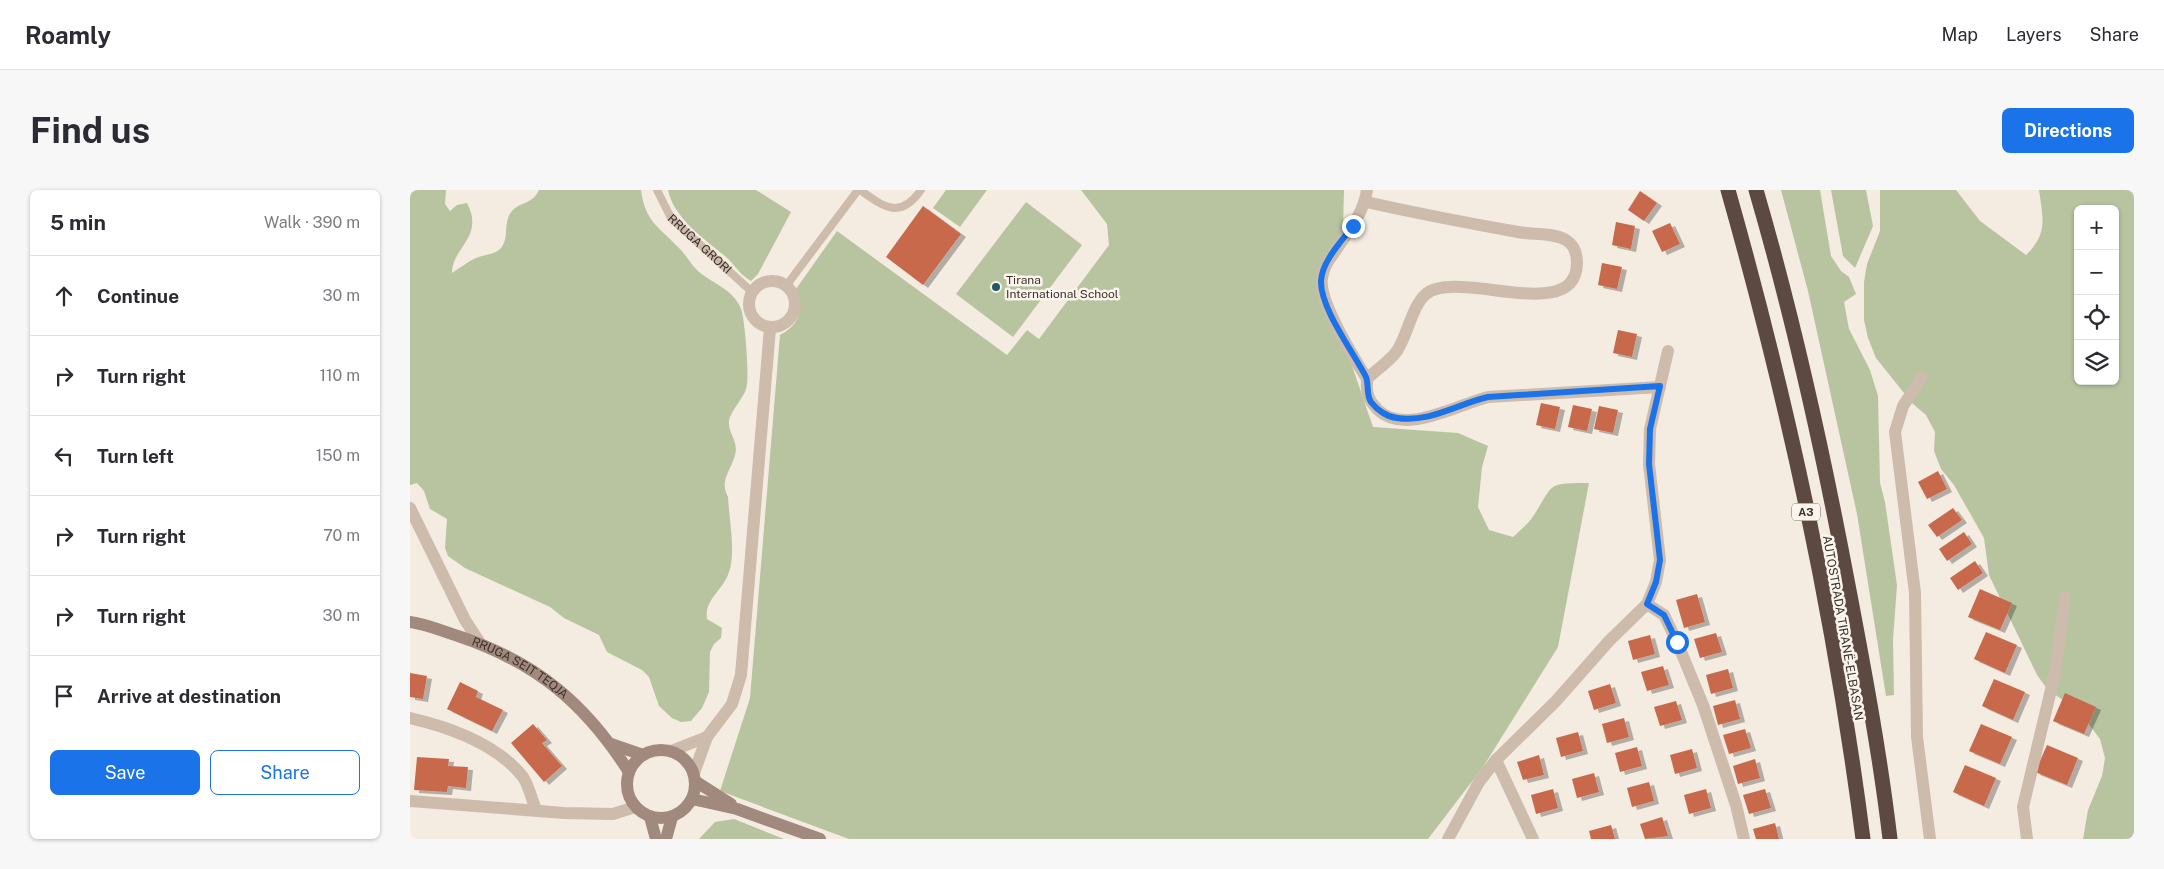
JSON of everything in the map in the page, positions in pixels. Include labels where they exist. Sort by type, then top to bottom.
[{"type":"highway","name":"AUTOSTRADA TIRANË-ELBASAN","points":[[1728,190],[1756,287],[1801,484],[1832,643],[1863,839]]},
{"type":"highway","name":"AUTOSTRADA TIRANË-ELBASAN","points":[[1756,190],[1784,285],[1829,482],[1859,642],[1890,839]]},
{"type":"main road","name":"RRUGA SEIT TEQJA","points":[[410,622],[480,643],[534,670],[559,689],[596,726],[611,744],[629,772]]},
{"type":"main road","points":[[611,744],[643,755]]},
{"type":"main road","points":[[694,777],[692,799],[681,813],[672,817],[661,819],[650,817],[635,807],[627,790],[629,772],[634,762],[643,755],[661,750],[671,751],[685,760],[694,777],[737,809]]},
{"type":"main road","points":[[692,799],[737,809],[820,839]]},
{"type":"main road","points":[[650,817],[656,839]]},
{"type":"main road","points":[[666,839],[672,817]]},
{"type":"street","points":[[1367,379],[1396,352],[1412,322],[1416,306],[1427,293],[1455,286],[1514,293],[1550,293],[1565,288],[1572,282],[1576,274],[1577,261],[1574,246],[1565,239],[1450,220],[1367,196],[1361,213],[1325,266],[1321,284],[1327,304],[1354,358],[1367,379],[1367,393],[1371,402],[1381,412],[1395,418],[1423,419],[1488,397],[1660,386]]},
{"type":"street","points":[[764,282],[780,282],[786,286],[794,298],[794,313],[784,324],[770,328],[756,321],[751,315],[749,300],[752,292],[764,282]]},
{"type":"street","points":[[694,777],[707,737],[732,704],[742,675],[770,328]]},
{"type":"street","points":[[1448,839],[1479,782],[1496,760],[1556,701],[1609,641],[1647,604],[1656,582],[1660,560],[1649,464],[1650,429],[1668,351]]},
{"type":"street","points":[[1922,377],[1903,406],[1895,432],[1915,593],[1917,737],[1930,839]]},
{"type":"street","points":[[410,508],[465,620],[480,643]]},
{"type":"street","points":[[2027,839],[2023,807],[2055,673],[2065,597]]},
{"type":"street","points":[[1647,604],[1664,615],[1703,704],[1736,805],[1744,839]]},
{"type":"street","points":[[410,718],[441,726],[487,747],[523,778],[536,810]]},
{"type":"street","points":[[671,751],[707,737]]},
{"type":"street","points":[[1496,760],[1533,839]]},
{"type":"street","points":[[410,801],[613,814],[635,807]]},
{"type":"lane","name":"RRUGA GRORI","points":[[657,190],[670,218],[752,292]]},
{"type":"lane","points":[[786,286],[859,190],[882,206],[890,208],[908,205],[921,190]]},
{"type":"green space","points":[[410,190],[446,190],[445,204],[450,211],[457,205],[467,203],[472,215],[472,225],[470,233],[453,264],[452,273],[473,260],[498,251],[505,241],[509,215],[515,208],[530,201],[539,190],[641,190],[649,216],[658,228],[680,249],[699,272],[729,292],[738,302],[744,324],[747,383],[746,389],[731,414],[729,422],[736,446],[735,455],[725,480],[732,535],[731,564],[723,585],[708,606],[707,619],[722,628],[721,638],[714,644],[710,652],[709,692],[702,708],[691,721],[681,722],[672,718],[659,706],[649,677],[642,670],[607,652],[599,635],[564,618],[550,607],[465,568],[448,556],[445,548],[447,519],[430,509],[424,491],[417,483],[410,485]]},
{"type":"green space","points":[[668,190],[756,190],[791,212],[758,274],[751,281],[691,228],[677,210]]},
{"type":"green space","points":[[946,190],[987,190],[960,227],[933,208]]},
{"type":"green space","points":[[1081,190],[1344,190],[1343,228],[1325,287],[1373,427],[1458,433],[1488,446],[1482,467],[1478,507],[1489,530],[1513,537],[1530,521],[1552,488],[1564,484],[1589,483],[1558,647],[1483,767],[1428,839],[849,839],[720,791],[750,698],[780,335],[792,326],[798,316],[800,304],[796,289],[837,231],[1007,355],[1027,330],[1039,339],[1109,245],[1107,224]]},
{"type":"green space","points":[[1781,190],[1820,190],[1831,256],[1841,271],[1849,277],[1856,294],[1844,302],[1849,329],[1870,370],[1878,396],[1880,483],[1885,502],[1897,585],[1893,640],[1894,695],[1886,696],[1857,514],[1808,291]]},
{"type":"green space","points":[[1831,190],[1866,190],[1873,226],[1855,268],[1843,256]]},
{"type":"green space","points":[[1880,190],[1956,190],[1980,221],[2026,255],[2041,233],[2042,217],[2039,190],[2134,190],[2134,839],[2083,839],[2088,810],[2102,776],[2105,758],[2100,739],[2078,710],[2048,690],[2037,675],[1989,575],[1984,538],[1954,485],[1941,469],[1934,451],[1935,432],[1926,415],[1912,403],[1876,358],[1868,338],[1864,320],[1864,282],[1867,264],[1880,231]]},
{"type":"green space","points":[[1026,202],[1082,245],[1013,337],[956,294]]},
{"type":"green space","points":[[734,819],[784,839],[699,839],[715,822]]},
{"type":"building","points":[[1640,191],[1657,203],[1644,221],[1628,210]]},
{"type":"building","points":[[923,206],[961,234],[923,285],[886,257]]},
{"type":"building","points":[[1616,222],[1635,226],[1631,249],[1612,245]]},
{"type":"building","points":[[1670,223],[1680,244],[1662,252],[1652,231]]},
{"type":"building","points":[[1602,263],[1622,267],[1617,289],[1598,285]]},
{"type":"building","points":[[1618,330],[1637,334],[1632,357],[1613,353]]},
{"type":"building","points":[[1541,403],[1560,407],[1555,429],[1536,425]]},
{"type":"building","points":[[1573,405],[1592,409],[1587,431],[1568,427]]},
{"type":"building","points":[[1599,406],[1618,410],[1613,433],[1594,429]]},
{"type":"building","points":[[1938,471],[1947,489],[1927,499],[1918,482]]},
{"type":"building","points":[[1953,508],[1962,520],[1937,537],[1928,525]]},
{"type":"building","points":[[1964,532],[1972,544],[1947,561],[1939,549]]},
{"type":"building","points":[[1975,561],[1983,573],[1958,590],[1950,578]]},
{"type":"building","points":[[1980,589],[2012,603],[2000,630],[1968,617]]},
{"type":"building","points":[[1697,594],[1705,622],[1684,628],[1676,600]]},
{"type":"building","points":[[1986,632],[2017,645],[2005,673],[1974,659]]},
{"type":"building","points":[[1716,633],[1722,652],[1700,658],[1694,639]]},
{"type":"building","points":[[1650,635],[1655,654],[1633,660],[1628,641]]},
{"type":"building","points":[[1663,666],[1669,685],[1647,691],[1641,672]]},
{"type":"building","points":[[1728,669],[1733,688],[1711,694],[1706,675]]},
{"type":"building","points":[[410,673],[427,676],[423,699],[410,697]]},
{"type":"building","points":[[1994,679],[2025,692],[2013,720],[1982,706]]},
{"type":"building","points":[[460,682],[478,691],[476,697],[503,710],[492,731],[447,709]]},
{"type":"building","points":[[1610,684],[1616,703],[1594,710],[1588,691]]},
{"type":"building","points":[[2065,693],[2096,707],[2084,734],[2053,721]]},
{"type":"building","points":[[1735,700],[1740,719],[1718,725],[1713,706]]},
{"type":"building","points":[[1676,701],[1682,720],[1660,726],[1654,707]]},
{"type":"building","points":[[1624,718],[1629,737],[1607,743],[1602,724]]},
{"type":"building","points":[[533,724],[547,740],[542,743],[562,766],[544,782],[511,743]]},
{"type":"building","points":[[1981,724],[2012,737],[2000,764],[1969,751]]},
{"type":"building","points":[[1745,729],[1751,748],[1729,754],[1723,735]]},
{"type":"building","points":[[1578,732],[1583,751],[1561,757],[1556,738]]},
{"type":"building","points":[[2047,745],[2078,758],[2067,785],[2035,772]]},
{"type":"building","points":[[1637,747],[1642,766],[1620,772],[1615,753]]},
{"type":"building","points":[[1692,749],[1697,768],[1675,774],[1670,755]]},
{"type":"building","points":[[1539,755],[1544,775],[1523,780],[1517,762]]},
{"type":"building","points":[[417,757],[449,759],[448,766],[468,767],[466,788],[448,786],[447,792],[414,790]]},
{"type":"building","points":[[1755,759],[1760,778],[1738,784],[1733,766]]},
{"type":"building","points":[[1965,765],[1996,778],[1984,806],[1953,792]]},
{"type":"building","points":[[1594,773],[1599,792],[1577,798],[1572,779]]},
{"type":"building","points":[[1649,782],[1654,801],[1632,807],[1627,788]]},
{"type":"building","points":[[1553,789],[1558,808],[1536,814],[1531,795]]},
{"type":"building","points":[[1706,789],[1711,808],[1689,814],[1684,795]]},
{"type":"building","points":[[1765,789],[1771,808],[1749,814],[1743,795]]},
{"type":"building","points":[[1662,817],[1668,836],[1645,839],[1640,824]]},
{"type":"building","points":[[1775,823],[1779,839],[1756,839],[1753,829]]},
{"type":"building","points":[[1611,825],[1615,839],[1591,839],[1589,831]]},
{"type":"place","name":"Tirana International School","points":[[996,287]]},
{"type":"route","points":[[1353,226],[1325,266],[1321,284],[1327,304],[1354,358],[1367,379],[1367,393],[1371,402],[1381,412],[1395,418],[1423,419],[1488,397],[1660,386],[1650,429],[1649,464],[1660,560],[1656,582],[1647,604],[1664,615],[1677,642]]}]
